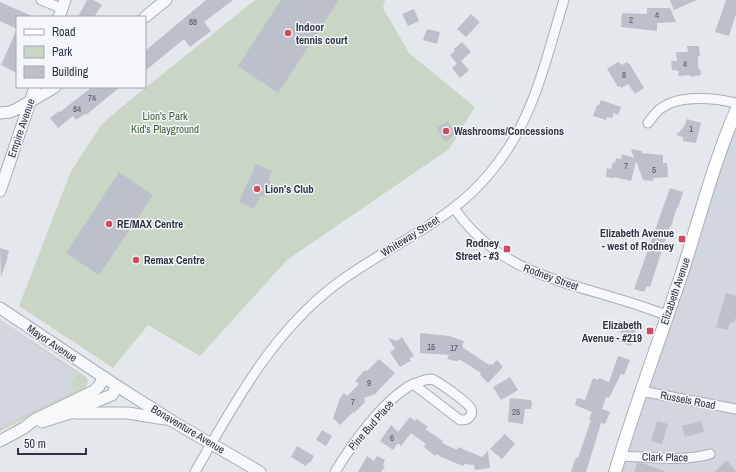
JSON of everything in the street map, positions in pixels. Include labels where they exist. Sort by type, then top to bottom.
[{"type":"main road","name":"Elizabeth Avenue","points":[[615,472],[718,159],[736,111]]},
{"type":"street","points":[[41,0],[62,8]]},
{"type":"street","points":[[146,16],[166,0]]},
{"type":"street","name":"Whiteway Street","points":[[195,472],[258,366],[284,333],[317,300],[347,276],[454,208],[474,191],[487,177],[506,152],[519,131],[531,106],[564,0]]},
{"type":"street","name":"Empire Avenue","points":[[0,191],[36,88]]},
{"type":"street","points":[[0,113],[10,112],[53,88]]},
{"type":"street","points":[[648,123],[661,108],[682,100],[708,98],[736,103]]},
{"type":"street","name":"Rodney Street","points":[[454,208],[462,219],[485,243],[515,264],[544,276],[667,315]]},
{"type":"street","name":"Mayor Avenue","points":[[0,308],[104,377]]},
{"type":"street","points":[[0,441],[24,428],[34,420],[94,391],[104,377]]},
{"type":"street","name":"Bonaventure Avenue","points":[[104,377],[172,421],[260,472]]},
{"type":"street","name":"Pine Bud Place","points":[[335,472],[348,451],[362,433],[395,398],[413,384],[425,380],[432,380],[440,383],[471,408],[472,413],[469,418],[460,420],[413,384]]},
{"type":"street","points":[[24,428],[70,413],[112,395],[117,386]]},
{"type":"street","name":"Russels Road","points":[[641,391],[736,409]]},
{"type":"street","points":[[70,413],[128,413],[172,421]]},
{"type":"street","name":"Clark Place","points":[[620,456],[698,458],[710,454]]},
{"type":"shaded area","points":[[736,111],[736,472],[615,472]]},
{"type":"shaded area","points":[[0,319],[83,375],[87,378],[88,382],[84,389],[0,431]]},
{"type":"green space","name":"Lion's Park Kid's Playground","points":[[255,0],[385,0],[383,8],[409,53],[475,107],[449,149],[287,260],[200,356],[148,325],[113,368],[19,306],[71,171],[102,124]]},
{"type":"green space","points":[[29,339],[85,377],[87,380],[87,385],[84,389],[0,431],[0,428],[74,391],[71,383],[77,374]]},
{"type":"building","points":[[87,0],[93,0],[102,5],[95,16],[79,16]]},
{"type":"building","points":[[206,0],[233,0],[204,22],[211,31],[190,47],[184,39],[146,70],[146,50]]},
{"type":"building","name":"Indoor tennis court","points":[[281,0],[339,0],[278,93],[238,66]]},
{"type":"building","points":[[670,0],[697,0],[674,10]]},
{"type":"building","points":[[726,0],[736,0],[736,14],[729,36],[715,32]]},
{"type":"building","points":[[0,2],[32,16],[16,16],[16,29],[0,21]]},
{"type":"building","points":[[647,8],[670,8],[676,22],[657,23],[657,31],[621,27],[622,13],[647,14]]},
{"type":"building","points":[[414,9],[419,21],[408,26],[402,14]]},
{"type":"building","points":[[471,14],[480,22],[466,37],[457,29]]},
{"type":"building","points":[[427,29],[440,32],[437,44],[423,40]]},
{"type":"building","points":[[16,31],[16,72],[1,65]]},
{"type":"building","points":[[462,42],[471,52],[461,61],[469,70],[460,78],[452,68],[457,64],[450,55]]},
{"type":"building","points":[[687,46],[699,46],[700,56],[698,57],[698,68],[700,69],[701,75],[690,77],[690,75],[678,76],[679,71],[672,70],[671,61],[677,61],[676,52],[688,52]]},
{"type":"building","points":[[618,62],[622,65],[627,62],[628,64],[629,63],[644,88],[635,94],[628,84],[621,88],[620,86],[618,87],[607,69]]},
{"type":"building","points":[[91,88],[119,88],[86,115],[85,114],[76,120],[73,116],[58,128],[50,118],[59,111],[60,112]]},
{"type":"building","points":[[601,100],[621,107],[618,115],[614,113],[612,118],[607,117],[606,120],[593,116],[597,105],[599,105]]},
{"type":"building","points":[[687,119],[701,123],[696,143],[683,141],[683,137],[676,135],[684,127]]},
{"type":"building","name":"Washrooms/Concessions","points":[[448,121],[455,134],[445,142],[437,128]]},
{"type":"building","points":[[631,149],[642,151],[642,153],[663,155],[663,163],[667,163],[668,177],[653,178],[653,181],[643,180],[636,161],[631,181],[614,177],[606,177],[607,168],[611,169],[616,158],[621,159],[622,154],[634,158]]},
{"type":"building","name":"Lion's Club","points":[[256,164],[272,171],[268,180],[271,182],[264,197],[261,196],[254,209],[239,202]]},
{"type":"building","name":"RE/MAX Centre","points":[[119,172],[153,195],[99,275],[66,253]]},
{"type":"building","points":[[670,188],[683,192],[650,287],[647,286],[644,292],[634,289]]},
{"type":"building","points":[[0,248],[9,251],[1,277]]},
{"type":"building","points":[[726,293],[736,296],[736,317],[734,323],[731,322],[727,330],[716,327]]},
{"type":"building","points":[[624,321],[638,326],[631,346],[619,342],[622,333],[620,332]]},
{"type":"building","points":[[420,333],[449,336],[464,341],[462,347],[489,365],[492,365],[497,360],[503,367],[488,383],[480,375],[481,373],[459,359],[458,361],[455,361],[447,359],[449,355],[420,353]]},
{"type":"building","points":[[402,337],[414,356],[409,359],[411,361],[400,367],[390,352],[395,349],[388,338],[397,341]]},
{"type":"building","points":[[618,356],[630,360],[624,375],[621,374],[609,398],[606,397],[602,409],[610,412],[605,424],[601,423],[586,472],[571,472],[576,457],[578,458],[591,420],[589,419],[592,412],[575,405],[577,398],[585,400],[593,378],[598,380],[599,378],[609,382]]},
{"type":"building","points":[[379,359],[395,373],[375,394],[364,398],[365,402],[340,425],[333,418],[340,398],[344,393],[347,396],[359,384],[355,381],[365,370],[367,371]]},
{"type":"building","points":[[510,377],[518,390],[501,400],[493,387]]},
{"type":"building","points":[[510,398],[530,400],[532,402],[531,409],[525,409],[523,424],[508,422]]},
{"type":"building","points":[[410,417],[415,421],[417,419],[428,427],[425,429],[443,441],[442,443],[457,450],[458,447],[482,457],[488,451],[490,468],[475,470],[474,465],[464,464],[463,466],[437,454],[435,456],[424,447],[426,444],[411,433],[401,446],[398,443],[393,450],[380,441],[391,425],[398,432]]},
{"type":"building","points":[[657,421],[668,424],[662,444],[651,441]]},
{"type":"building","points":[[701,421],[704,432],[685,437],[682,426]]},
{"type":"building","points":[[322,430],[332,436],[326,446],[316,440]]},
{"type":"building","points":[[505,434],[515,444],[502,459],[490,449]]},
{"type":"building","points":[[297,446],[314,456],[310,463],[309,462],[306,466],[291,457]]},
{"type":"building","points":[[367,456],[374,461],[377,456],[385,460],[383,465],[385,466],[381,472],[358,472]]},
{"type":"building","points":[[727,460],[736,472],[714,472]]},
{"type":"building","points":[[637,463],[642,463],[664,472],[634,472]]},
{"type":"place","name":"Indoor tennis court","points":[[288,33]]},
{"type":"place","name":"Washrooms/Concessions","points":[[446,131]]},
{"type":"place","name":"Lion's Club","points":[[257,189]]},
{"type":"place","name":"RE/MAX Centre","points":[[109,224]]},
{"type":"place","name":"Elizabeth Avenue - west of Rodney","points":[[682,239]]},
{"type":"place","name":"Rodney Street - #3","points":[[507,249]]},
{"type":"place","name":"Remax Centre","points":[[136,260]]},
{"type":"place","name":"Elizabeth Avenue - #219","points":[[650,331]]}]
